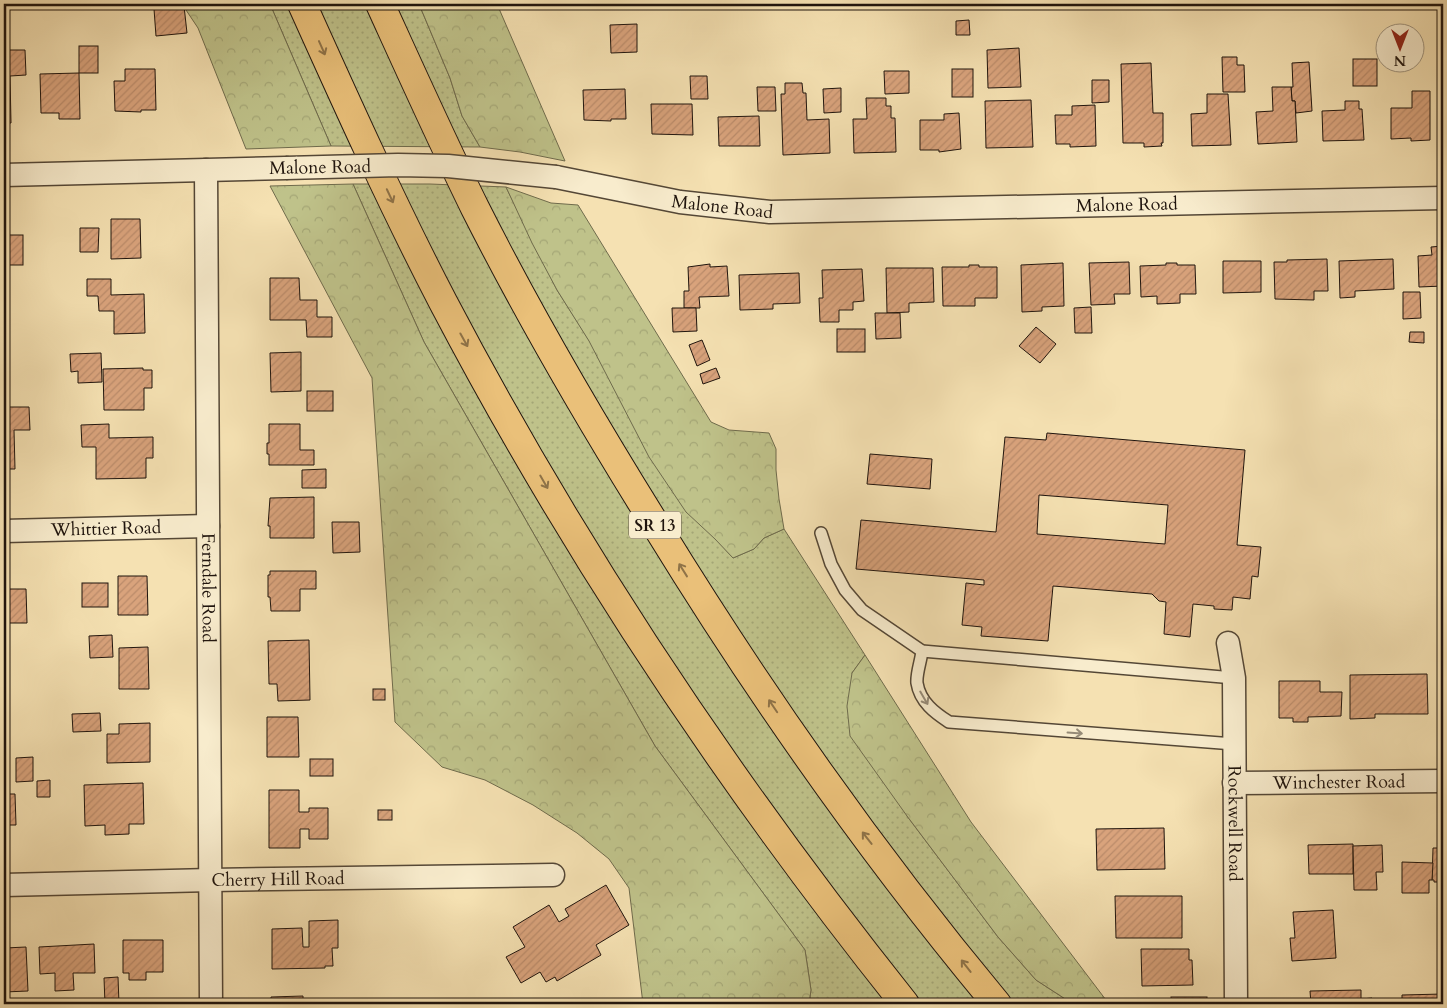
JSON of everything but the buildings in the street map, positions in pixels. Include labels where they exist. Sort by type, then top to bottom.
[{"type":"highway","points":[[302,4],[390,194],[440,295],[560,509],[612,594],[731,773],[854,941],[905,1004]]},
{"type":"highway","name":"SR 13","points":[[380,4],[442,138],[500,256],[575,391],[639,498],[727,638],[856,824],[997,1004]]},
{"type":"street","name":"Malone Road","points":[[4,175],[398,165],[448,166],[556,177],[680,202],[770,212],[1443,198]]},
{"type":"street","name":"Ferndale Road","points":[[206,170],[211,1004]]},
{"type":"street","name":"Whittier Road","points":[[4,531],[208,526]]},
{"type":"street","name":"Rockwell Road","points":[[1228,643],[1234,678],[1236,1004]]},
{"type":"street","name":"Winchester Road","points":[[1234,783],[1443,780]]},
{"type":"street","name":"Cherry Hill Road","points":[[4,886],[211,880],[553,875]]},
{"type":"lane","points":[[821,534],[831,564],[845,590],[862,610],[922,651],[1234,678]]},
{"type":"lane","points":[[922,651],[917,682],[923,699],[934,712],[949,722],[1234,744]]},
{"type":"green space","points":[[182,4],[270,4],[331,146],[246,149],[198,28]]},
{"type":"green space","points":[[270,4],[419,4],[450,78],[462,116],[480,147],[331,146]]},
{"type":"green space","points":[[419,4],[497,4],[565,161],[520,152],[480,147],[462,116],[450,78]]},
{"type":"green space","points":[[353,184],[430,184],[506,187],[557,290],[716,539],[733,558],[754,549],[764,538],[784,529],[865,655],[852,673],[907,816],[998,937],[1036,980],[1073,1004],[809,1004],[811,990],[805,950],[655,746],[424,342]]},
{"type":"green space","points":[[353,184],[424,342],[655,746],[805,950],[811,990],[809,1004],[643,1004],[629,888],[609,859],[577,833],[533,805],[485,780],[442,767],[395,722],[372,378],[270,186]]},
{"type":"green space","points":[[506,187],[551,203],[578,205],[711,422],[729,430],[769,433],[776,449],[776,470],[784,529],[764,538],[754,549],[733,558],[686,512],[649,457],[589,341],[557,290],[532,243]]},
{"type":"green space","points":[[865,655],[971,822],[1109,1004],[1073,1004],[1036,980],[998,937],[907,816],[850,736],[847,706],[852,673]]}]
